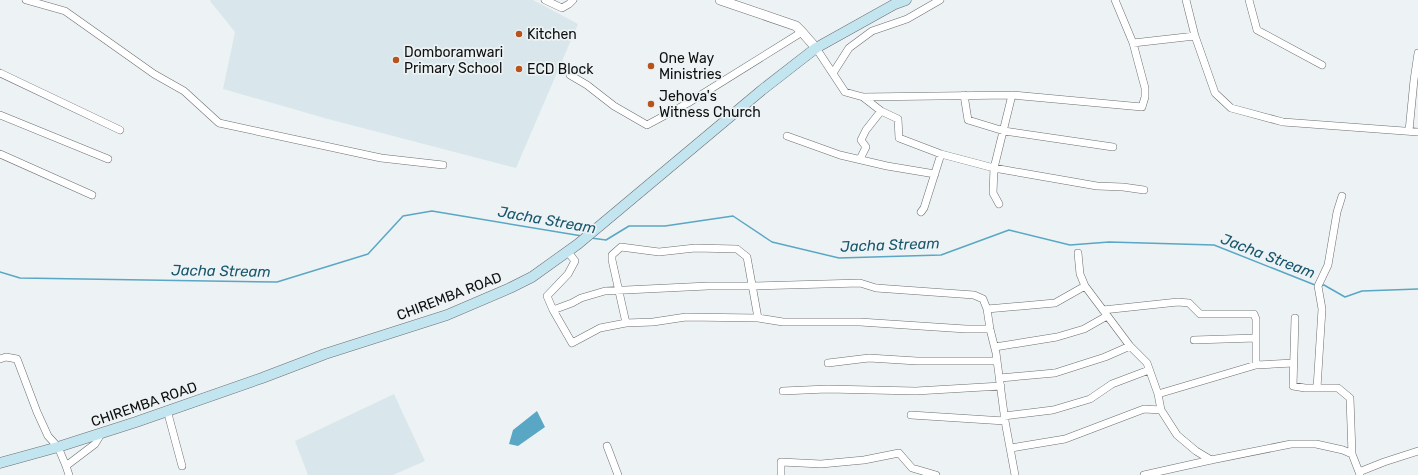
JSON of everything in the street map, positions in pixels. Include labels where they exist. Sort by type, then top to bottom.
[{"type":"main road","name":"CHIREMBA ROAD","points":[[0,463],[101,434],[262,378],[324,354],[447,315],[521,283],[568,252],[597,229],[756,95],[816,48],[895,4],[906,0]]},
{"type":"street","points":[[26,0],[64,11],[154,74],[184,91],[219,123],[381,158],[443,165]]},
{"type":"street","points":[[545,0],[562,8],[573,0]]},
{"type":"street","points":[[720,0],[796,26],[816,48],[845,92],[863,97],[1012,95],[1142,107],[1145,97],[1145,88],[1133,43],[1115,0]]},
{"type":"street","points":[[833,73],[849,48],[872,31],[907,19],[940,0]]},
{"type":"street","points":[[1186,0],[1195,36],[1214,93],[1230,108],[1283,122],[1418,132]]},
{"type":"street","points":[[1249,0],[1257,30],[1322,65]]},
{"type":"street","points":[[570,75],[614,106],[647,125],[688,103],[802,32]]},
{"type":"street","points":[[1133,43],[1195,36]]},
{"type":"street","points":[[1409,131],[1418,53]]},
{"type":"street","points":[[0,73],[120,130]]},
{"type":"street","points":[[964,95],[968,120],[1004,131],[1113,147]]},
{"type":"street","points":[[999,204],[993,193],[994,168],[1012,95]]},
{"type":"street","points":[[863,97],[881,111],[898,119],[899,138],[941,154],[994,168],[1097,186],[1123,187],[1144,190]]},
{"type":"street","points":[[860,160],[866,147],[861,140],[866,130],[881,111]]},
{"type":"street","points":[[0,115],[108,159]]},
{"type":"street","points":[[787,136],[831,153],[887,166],[935,174]]},
{"type":"street","points":[[0,154],[92,195]]},
{"type":"street","points":[[921,212],[924,208],[941,154]]},
{"type":"street","points":[[1316,388],[1322,309],[1318,286],[1328,265],[1337,212],[1342,196]]},
{"type":"street","points":[[626,323],[612,260],[612,255],[622,248],[659,252],[695,248],[737,249],[747,257],[758,318]]},
{"type":"street","points":[[568,252],[575,262],[568,274],[547,296],[553,310],[572,343],[600,328],[626,323],[653,322],[686,317],[758,318],[783,322],[860,322],[966,329],[990,329]]},
{"type":"street","points":[[1078,253],[1080,274],[1085,286],[1130,346],[1147,363],[1158,394],[1160,410],[1177,435],[1196,451],[1211,460]]},
{"type":"street","points":[[553,310],[581,298],[605,292],[708,286],[860,283],[876,288],[974,295],[983,299],[987,309],[995,347],[1015,475]]},
{"type":"street","points":[[987,309],[1055,303],[1085,286]]},
{"type":"street","points":[[1103,310],[1178,302],[1189,303],[1200,314],[1254,314],[1256,319],[1256,364]]},
{"type":"street","points":[[995,347],[1057,337],[1084,329],[1108,316]]},
{"type":"street","points":[[1295,318],[1293,386],[1304,388],[1338,388],[1350,398],[1352,454],[1360,473],[1384,462],[1418,451]]},
{"type":"street","points":[[1194,340],[1256,338]]},
{"type":"street","points":[[1000,378],[1055,373],[1105,357],[1130,346]]},
{"type":"street","points":[[0,359],[6,357],[18,360],[37,412],[48,436],[58,447],[68,475]]},
{"type":"street","points":[[828,363],[869,358],[917,361],[997,361]]},
{"type":"street","points":[[1158,394],[1256,364],[1293,363]]},
{"type":"street","points":[[910,415],[1005,418],[1053,410],[1090,399],[1112,384],[1149,370]]},
{"type":"street","points":[[783,391],[827,389],[916,391],[1001,386]]},
{"type":"street","points":[[167,410],[182,466]]},
{"type":"street","points":[[1011,448],[1065,439],[1144,410],[1160,410]]},
{"type":"street","points":[[66,466],[95,444],[101,434]]},
{"type":"street","points":[[1144,475],[1291,444],[1316,444],[1343,450],[1352,454]]},
{"type":"street","points":[[608,446],[618,475]]},
{"type":"street","points":[[782,475],[781,462],[821,464],[864,460],[899,453],[912,468],[936,475]]},
{"type":"shaded area","name":"Domboramwari Primary School","points":[[533,0],[578,24],[516,168],[328,119],[223,89],[235,32],[210,1]]},
{"type":"shaded area","points":[[394,394],[425,461],[393,475],[308,475],[295,441]]},
{"type":"water","points":[[537,411],[545,427],[518,446],[509,444],[513,430]]},
{"type":"waterway","name":"Jacha Stream","points":[[0,272],[20,278],[277,282],[368,254],[403,216],[432,211],[582,236]]},
{"type":"waterway","name":"Jacha Stream","points":[[591,238],[606,240],[629,226],[665,226],[733,216],[772,242],[839,258],[941,255],[1009,230],[1070,245],[1109,242],[1214,245],[1315,285]]},
{"type":"waterway","name":"Jacha Stream","points":[[1320,286],[1324,285],[1345,297],[1362,291],[1418,289]]},
{"type":"place","name":"Kitchen","points":[[519,34]]},
{"type":"place","name":"Domboramwari Primary School","points":[[396,60]]},
{"type":"place","name":"One Way Ministries","points":[[651,66]]},
{"type":"place","name":"ECD Block","points":[[519,69]]},
{"type":"place","name":"Jehova's Witness Church","points":[[651,104]]}]
